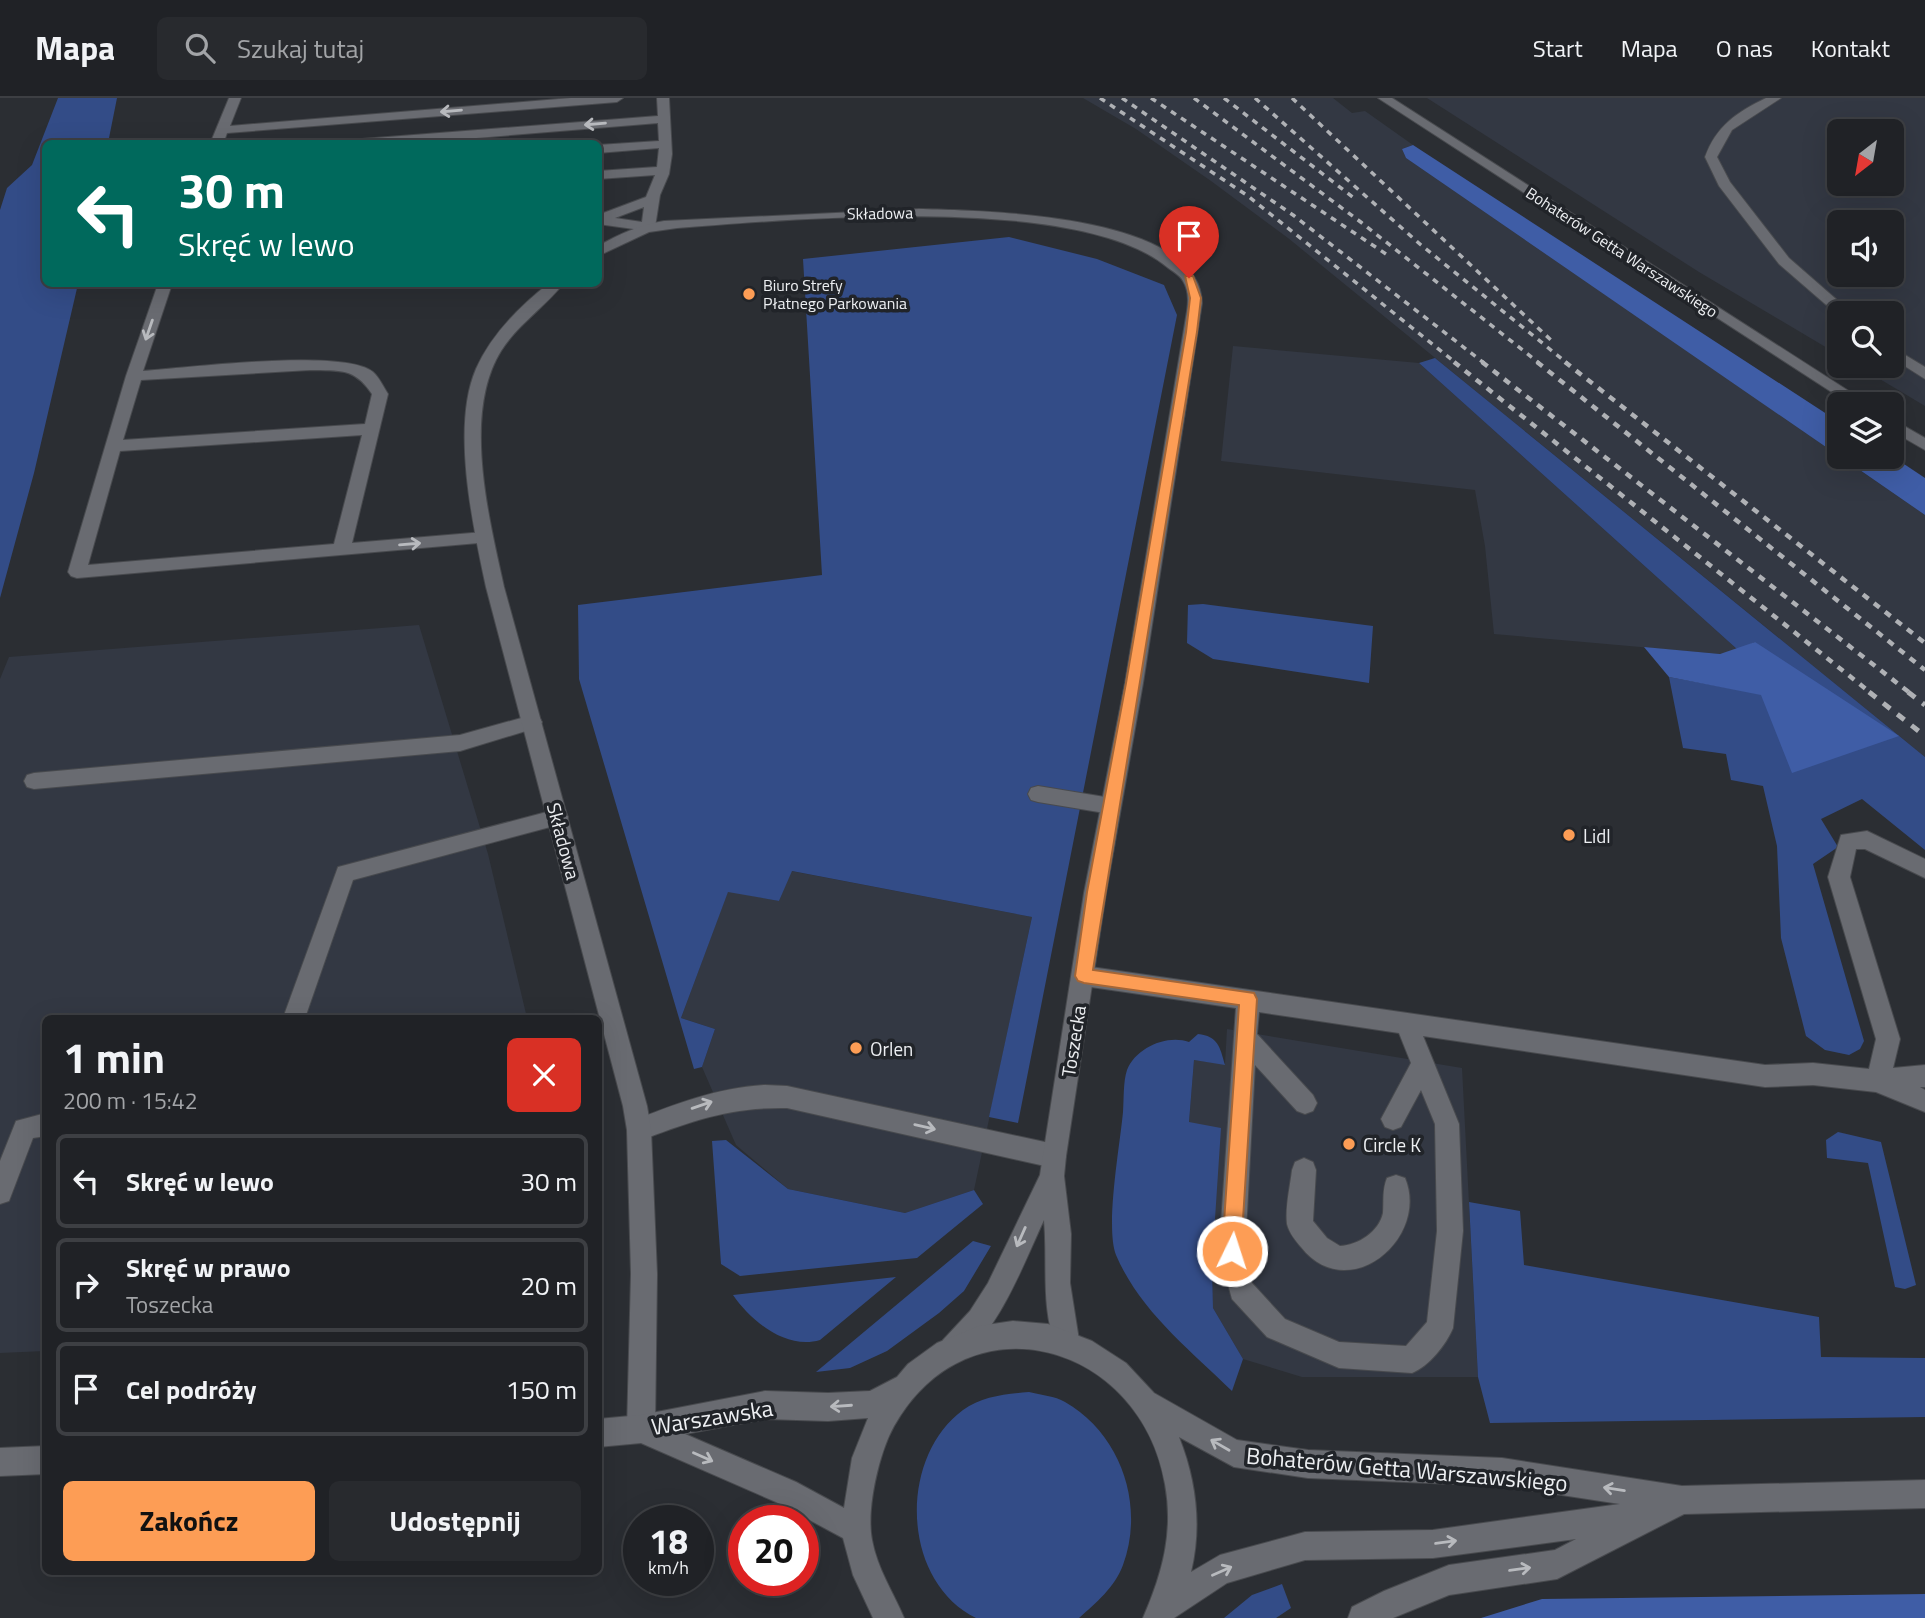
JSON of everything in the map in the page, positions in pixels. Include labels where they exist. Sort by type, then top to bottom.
[{"type":"street","points":[[218,140],[236,98]]},
{"type":"street","points":[[222,130],[617,98]]},
{"type":"street","points":[[602,221],[648,227],[652,198],[663,170],[666,144],[663,98]]},
{"type":"street","name":"Bohaterów Getta Warszawskiego","points":[[1384,98],[1842,392]]},
{"type":"street","points":[[1775,98],[1742,115],[1716,139],[1711,157],[1724,183],[1784,261],[1831,301]]},
{"type":"street","points":[[397,140],[663,118]]},
{"type":"street","points":[[602,149],[666,144]]},
{"type":"street","points":[[602,175],[663,170]]},
{"type":"street","points":[[602,218],[652,198]]},
{"type":"street","name":"Składowa","points":[[602,250],[648,227],[869,212],[961,214],[1087,227],[1122,235],[1163,254]]},
{"type":"street","name":"Toszecka","points":[[1066,1340],[1057,1283],[1058,1234],[1053,1166],[1196,298],[1189,278],[1163,254]]},
{"type":"street","points":[[164,287],[134,376],[77,572],[484,538]]},
{"type":"street","name":"Składowa","points":[[553,287],[513,323],[497,345],[479,385],[474,405],[474,446],[484,538],[635,1106],[639,1130],[644,1274],[641,1429]]},
{"type":"street","points":[[1904,359],[1925,374]]},
{"type":"street","points":[[134,376],[310,365],[343,366],[367,375],[380,394],[342,549]]},
{"type":"street","points":[[113,446],[372,429]]},
{"type":"street","points":[[1904,432],[1925,445]]},
{"type":"street","points":[[34,781],[460,743],[532,722]]},
{"type":"street","points":[[1038,794],[1111,806]]},
{"type":"street","points":[[298,1015],[345,873],[558,817]]},
{"type":"street","points":[[1878,1081],[1888,1039],[1839,877],[1848,841],[1867,840],[1925,869]]},
{"type":"street","points":[[1084,976],[1765,1076],[1813,1074],[1878,1081],[1925,1076]]},
{"type":"street","points":[[1248,999],[1232,1251],[1241,1290],[1276,1328],[1339,1355],[1412,1360],[1440,1328],[1450,1231],[1447,1124],[1406,1022]]},
{"type":"street","points":[[1246,1038],[1306,1103]]},
{"type":"street","points":[[1393,1119],[1422,1065]]},
{"type":"street","points":[[1878,1081],[1925,1101]]},
{"type":"street","points":[[639,1130],[715,1101],[762,1096],[787,1097],[1053,1166]]},
{"type":"street","points":[[0,1192],[24,1129],[42,1125]]},
{"type":"street","name":"Toszecka","points":[[952,1350],[979,1320],[997,1292],[1053,1166]]},
{"type":"street","points":[[1304,1170],[1300,1225],[1313,1243],[1332,1258],[1354,1258],[1378,1242],[1393,1221],[1396,1187]]},
{"type":"street","points":[[889,1618],[875,1594],[856,1530],[863,1468],[873,1437],[887,1410],[919,1371],[952,1350],[1003,1334],[1066,1340],[1104,1363],[1145,1403],[1161,1427],[1180,1484],[1184,1515],[1175,1578],[1161,1612]]},
{"type":"street","name":"Warszawska","points":[[602,1433],[641,1429],[765,1405],[828,1407],[873,1404],[905,1386]]},
{"type":"street","name":"Bohaterów Getta Warszawskiego","points":[[1145,1403],[1234,1453],[1308,1464],[1502,1472],[1682,1500],[1925,1494]]},
{"type":"street","points":[[641,1429],[786,1492],[856,1530]]},
{"type":"street","points":[[0,1462],[42,1460]]},
{"type":"street","name":"Bohaterów Getta Warszawskiego","points":[[1161,1612],[1220,1570],[1306,1546],[1433,1544],[1655,1514],[1682,1500]]},
{"type":"street","points":[[1363,1618],[1394,1601],[1449,1580],[1557,1564],[1655,1514]]},
{"type":"shaded area","points":[[58,98],[117,98],[109,140],[42,140],[42,287],[77,287],[34,473],[0,598],[0,210],[7,188],[32,165]]},
{"type":"shaded area","points":[[1083,98],[1333,98],[1352,113],[1365,111],[1413,145],[1402,149],[1406,158],[1827,448],[1827,469],[1858,469],[1925,515],[1925,757],[1288,238],[1136,129]]},
{"type":"shaded area","points":[[1427,98],[1925,98],[1925,406],[1878,378],[1904,378],[1904,301],[1827,301],[1827,348],[1699,272]]},
{"type":"shaded area","points":[[1413,145],[1827,414],[1827,448],[1406,158],[1402,149]]},
{"type":"shaded area","points":[[1009,237],[1097,259],[1164,285],[1177,315],[1018,1123],[989,1117],[1032,917],[792,871],[779,901],[728,892],[681,1018],[715,1029],[702,1067],[694,1069],[579,679],[578,605],[822,575],[803,259]]},
{"type":"shaded area","points":[[1233,346],[1419,363],[1738,650],[1720,654],[1494,634],[1485,546],[1475,490],[1221,461]]},
{"type":"shaded area","points":[[1435,358],[1925,757],[1925,850],[1862,799],[1821,819],[1838,847],[1813,864],[1864,1041],[1860,1049],[1849,1055],[1825,1050],[1806,1036],[1781,938],[1777,846],[1763,786],[1731,780],[1726,754],[1683,748],[1669,677],[1761,694],[1755,642],[1738,650],[1419,363]]},
{"type":"shaded area","points":[[1904,464],[1925,478],[1925,515],[1858,469],[1904,469]]},
{"type":"shaded area","points":[[1203,604],[1373,626],[1369,683],[1213,659],[1187,643],[1188,605]]},
{"type":"shaded area","points":[[419,625],[488,854],[526,1015],[42,1015],[42,1351],[0,1353],[0,679],[9,657]]},
{"type":"shaded area","points":[[1755,642],[1899,736],[1792,773],[1761,695],[1669,677],[1644,647],[1720,654]]},
{"type":"shaded area","name":"Orlen","points":[[791,871],[1032,917],[974,1190],[905,1213],[788,1189],[736,1145],[702,1067],[715,1029],[681,1018],[728,891],[779,901]]},
{"type":"shaded area","points":[[1227,1029],[1462,1068],[1478,1377],[1302,1377],[1243,1359],[1213,1308],[1212,1264],[1189,1122],[1194,1060],[1225,1064]]},
{"type":"shaded area","points":[[1198,1034],[1214,1040],[1225,1065],[1194,1060],[1189,1122],[1221,1128],[1212,1264],[1213,1308],[1243,1359],[1232,1391],[1152,1312],[1126,1275],[1113,1242],[1114,1185],[1127,1070],[1138,1055],[1154,1044],[1172,1040],[1189,1042]]},
{"type":"shaded area","points":[[1838,1132],[1881,1142],[1916,1285],[1905,1289],[1895,1287],[1868,1163],[1827,1158],[1826,1140]]},
{"type":"shaded area","points":[[726,1140],[788,1189],[905,1213],[974,1190],[983,1204],[917,1258],[740,1276],[721,1264],[712,1141]]},
{"type":"shaded area","points":[[1469,1202],[1520,1211],[1524,1265],[1819,1317],[1821,1357],[1925,1358],[1925,1417],[1490,1423],[1478,1377]]},
{"type":"shaded area","points":[[973,1241],[991,1246],[964,1291],[939,1313],[887,1351],[850,1368],[816,1372]]},
{"type":"shaded area","points":[[896,1277],[820,1340],[807,1342],[795,1341],[770,1331],[749,1314],[733,1295]]},
{"type":"shaded area","points":[[1029,1392],[1061,1400],[1084,1416],[1101,1433],[1114,1452],[1129,1495],[1129,1542],[1123,1565],[1115,1580],[1079,1618],[976,1618],[951,1600],[933,1577],[922,1549],[917,1518],[919,1487],[927,1458],[942,1431],[963,1410],[986,1399]]},
{"type":"shaded area","points":[[1282,1584],[1291,1608],[1276,1618],[1224,1618],[1252,1595]]},
{"type":"shaded area","points":[[1925,1594],[1925,1618],[1481,1618],[1542,1599]]},
{"type":"railway","points":[[1100,98],[1248,196],[1456,363]]},
{"type":"railway","points":[[1122,98],[1293,215],[1484,363]]},
{"type":"railway","points":[[1151,98],[1389,256]]},
{"type":"railway","points":[[1194,98],[1362,223],[1539,363]]},
{"type":"railway","points":[[1224,98],[1354,198]]},
{"type":"railway","points":[[1255,98],[1421,245],[1567,363]]},
{"type":"railway","points":[[1292,98],[1552,341]]},
{"type":"railway","points":[[1454,362],[1871,693]]},
{"type":"railway","points":[[1482,362],[1910,693]]},
{"type":"railway","points":[[1537,362],[1925,670]]},
{"type":"railway","points":[[1565,362],[1925,643]]},
{"type":"railway","points":[[1869,692],[1925,736]]},
{"type":"railway","points":[[1908,692],[1925,705]]},
{"type":"place","name":"Biuro Strefy Płatnego Parkowania","points":[[749,294]]},
{"type":"place","name":"Lidl","points":[[1569,835]]},
{"type":"place","name":"Orlen","points":[[856,1048]]},
{"type":"place","name":"Circle K","points":[[1349,1144]]},
{"type":"route","points":[[1189,278],[1196,298],[1191,332],[1133,683],[1095,892],[1084,976],[1248,999],[1232,1251]]}]
